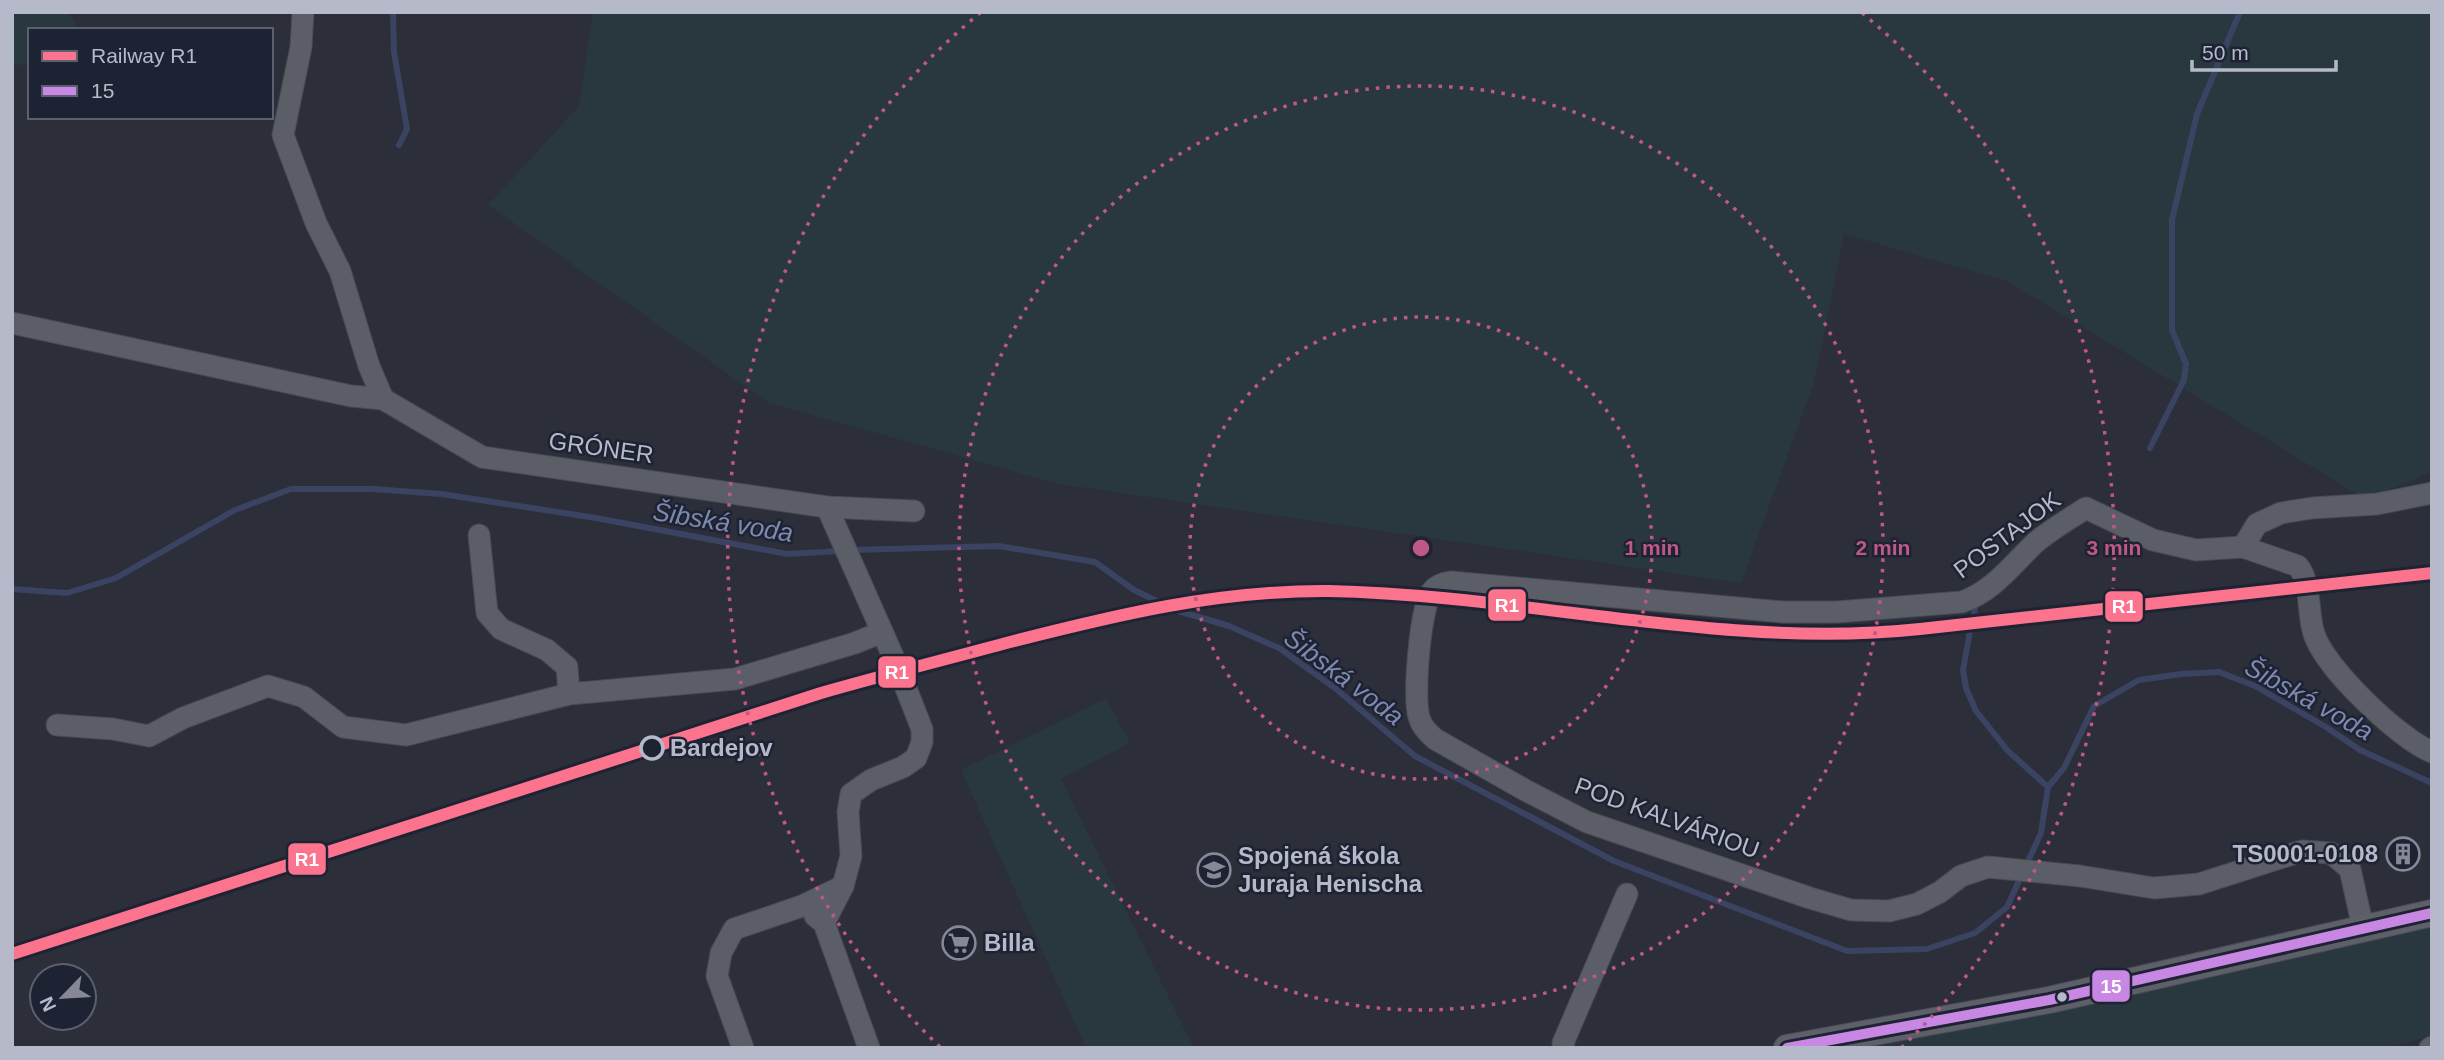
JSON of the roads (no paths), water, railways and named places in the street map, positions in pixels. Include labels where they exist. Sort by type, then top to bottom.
[{"type":"main road","points":[[1787,1048],[2049,1000],[2432,913]]},
{"type":"street","points":[[303,12],[296,79],[283,135],[316,223],[340,271],[369,366],[383,399]]},
{"type":"street","name":"GRÓNER","points":[[12,323],[351,396],[383,399],[482,457],[827,507],[914,511]]},
{"type":"street","points":[[2432,494],[2377,504],[2281,513],[2258,524],[2243,547],[2298,566],[2304,573],[2315,637],[2328,659],[2393,729],[2421,748],[2432,752]]},
{"type":"street","points":[[824,922],[843,886],[851,856],[848,812],[851,794],[871,780],[903,767],[916,758],[922,741],[922,729],[827,507]]},
{"type":"street","name":"POSTAJOK","points":[[1429,597],[1437,587],[1451,582],[1783,612],[1837,612],[1962,602],[1976,597],[1993,585],[2037,541],[2086,508],[2153,540],[2196,550],[2243,547]]},
{"type":"street","points":[[478,535],[487,613],[501,629],[547,650],[566,667],[569,694]]},
{"type":"street","name":"POD KALVÁRIOU","points":[[1429,597],[1421,631],[1417,694],[1419,719],[1426,731],[1435,739],[1587,822],[1810,898],[1851,910],[1871,912],[1904,909],[1928,899],[1969,871],[1988,867],[2154,888],[2199,884],[2302,850],[2332,853],[2350,869],[2363,928]]},
{"type":"street","points":[[57,725],[113,729],[149,736],[183,719],[268,686],[304,696],[343,727],[406,735],[569,694],[735,679],[856,643],[882,632]]},
{"type":"street","points":[[743,1048],[717,976],[721,953],[734,929],[802,906],[843,886]]},
{"type":"street","points":[[1564,1048],[1563,1042],[1626,894]]},
{"type":"street","points":[[802,906],[824,922],[869,1048]]},
{"type":"waterway","points":[[393,12],[394,52],[407,129],[399,145]]},
{"type":"waterway","points":[[2150,448],[2184,380],[2186,364],[2172,330],[2172,220],[2197,114],[2240,12]]},
{"type":"waterway","name":"Šibská voda","points":[[12,589],[67,593],[116,578],[235,510],[291,489],[372,489],[442,494],[596,518],[787,554],[842,551]]},
{"type":"waterway","name":"Šibská voda","points":[[852,550],[999,546],[1095,562],[1134,590],[1175,610],[1229,626],[1279,648],[1335,688],[1415,756],[1614,861],[1847,951],[1927,949],[1975,933],[2007,907],[2041,833],[2048,787],[2064,768],[2094,706],[2139,680],[2219,672],[2255,686],[2360,750],[2432,783]]},
{"type":"waterway","points":[[1974,615],[1975,608]]},
{"type":"waterway","points":[[1970,631],[1963,670],[1966,688],[1976,711],[2008,751],[2048,787]]},
{"type":"railway","points":[[12,954],[794,702],[899,670],[1068,627]]},
{"type":"rail line","name":"R1","points":[[12,954],[821,693],[1050,632],[1168,606],[1248,595],[1329,591],[1477,602],[1698,627],[1846,634],[1920,629],[2432,573]]},
{"type":"place","name":"Bardejov","points":[[652,748]]},
{"type":"place","name":"TS0001-0108","points":[[2403,854]]},
{"type":"place","name":"Spojená škola Juraja Henischa","points":[[1214,870]]},
{"type":"place","name":"Billa","points":[[959,943]]}]
